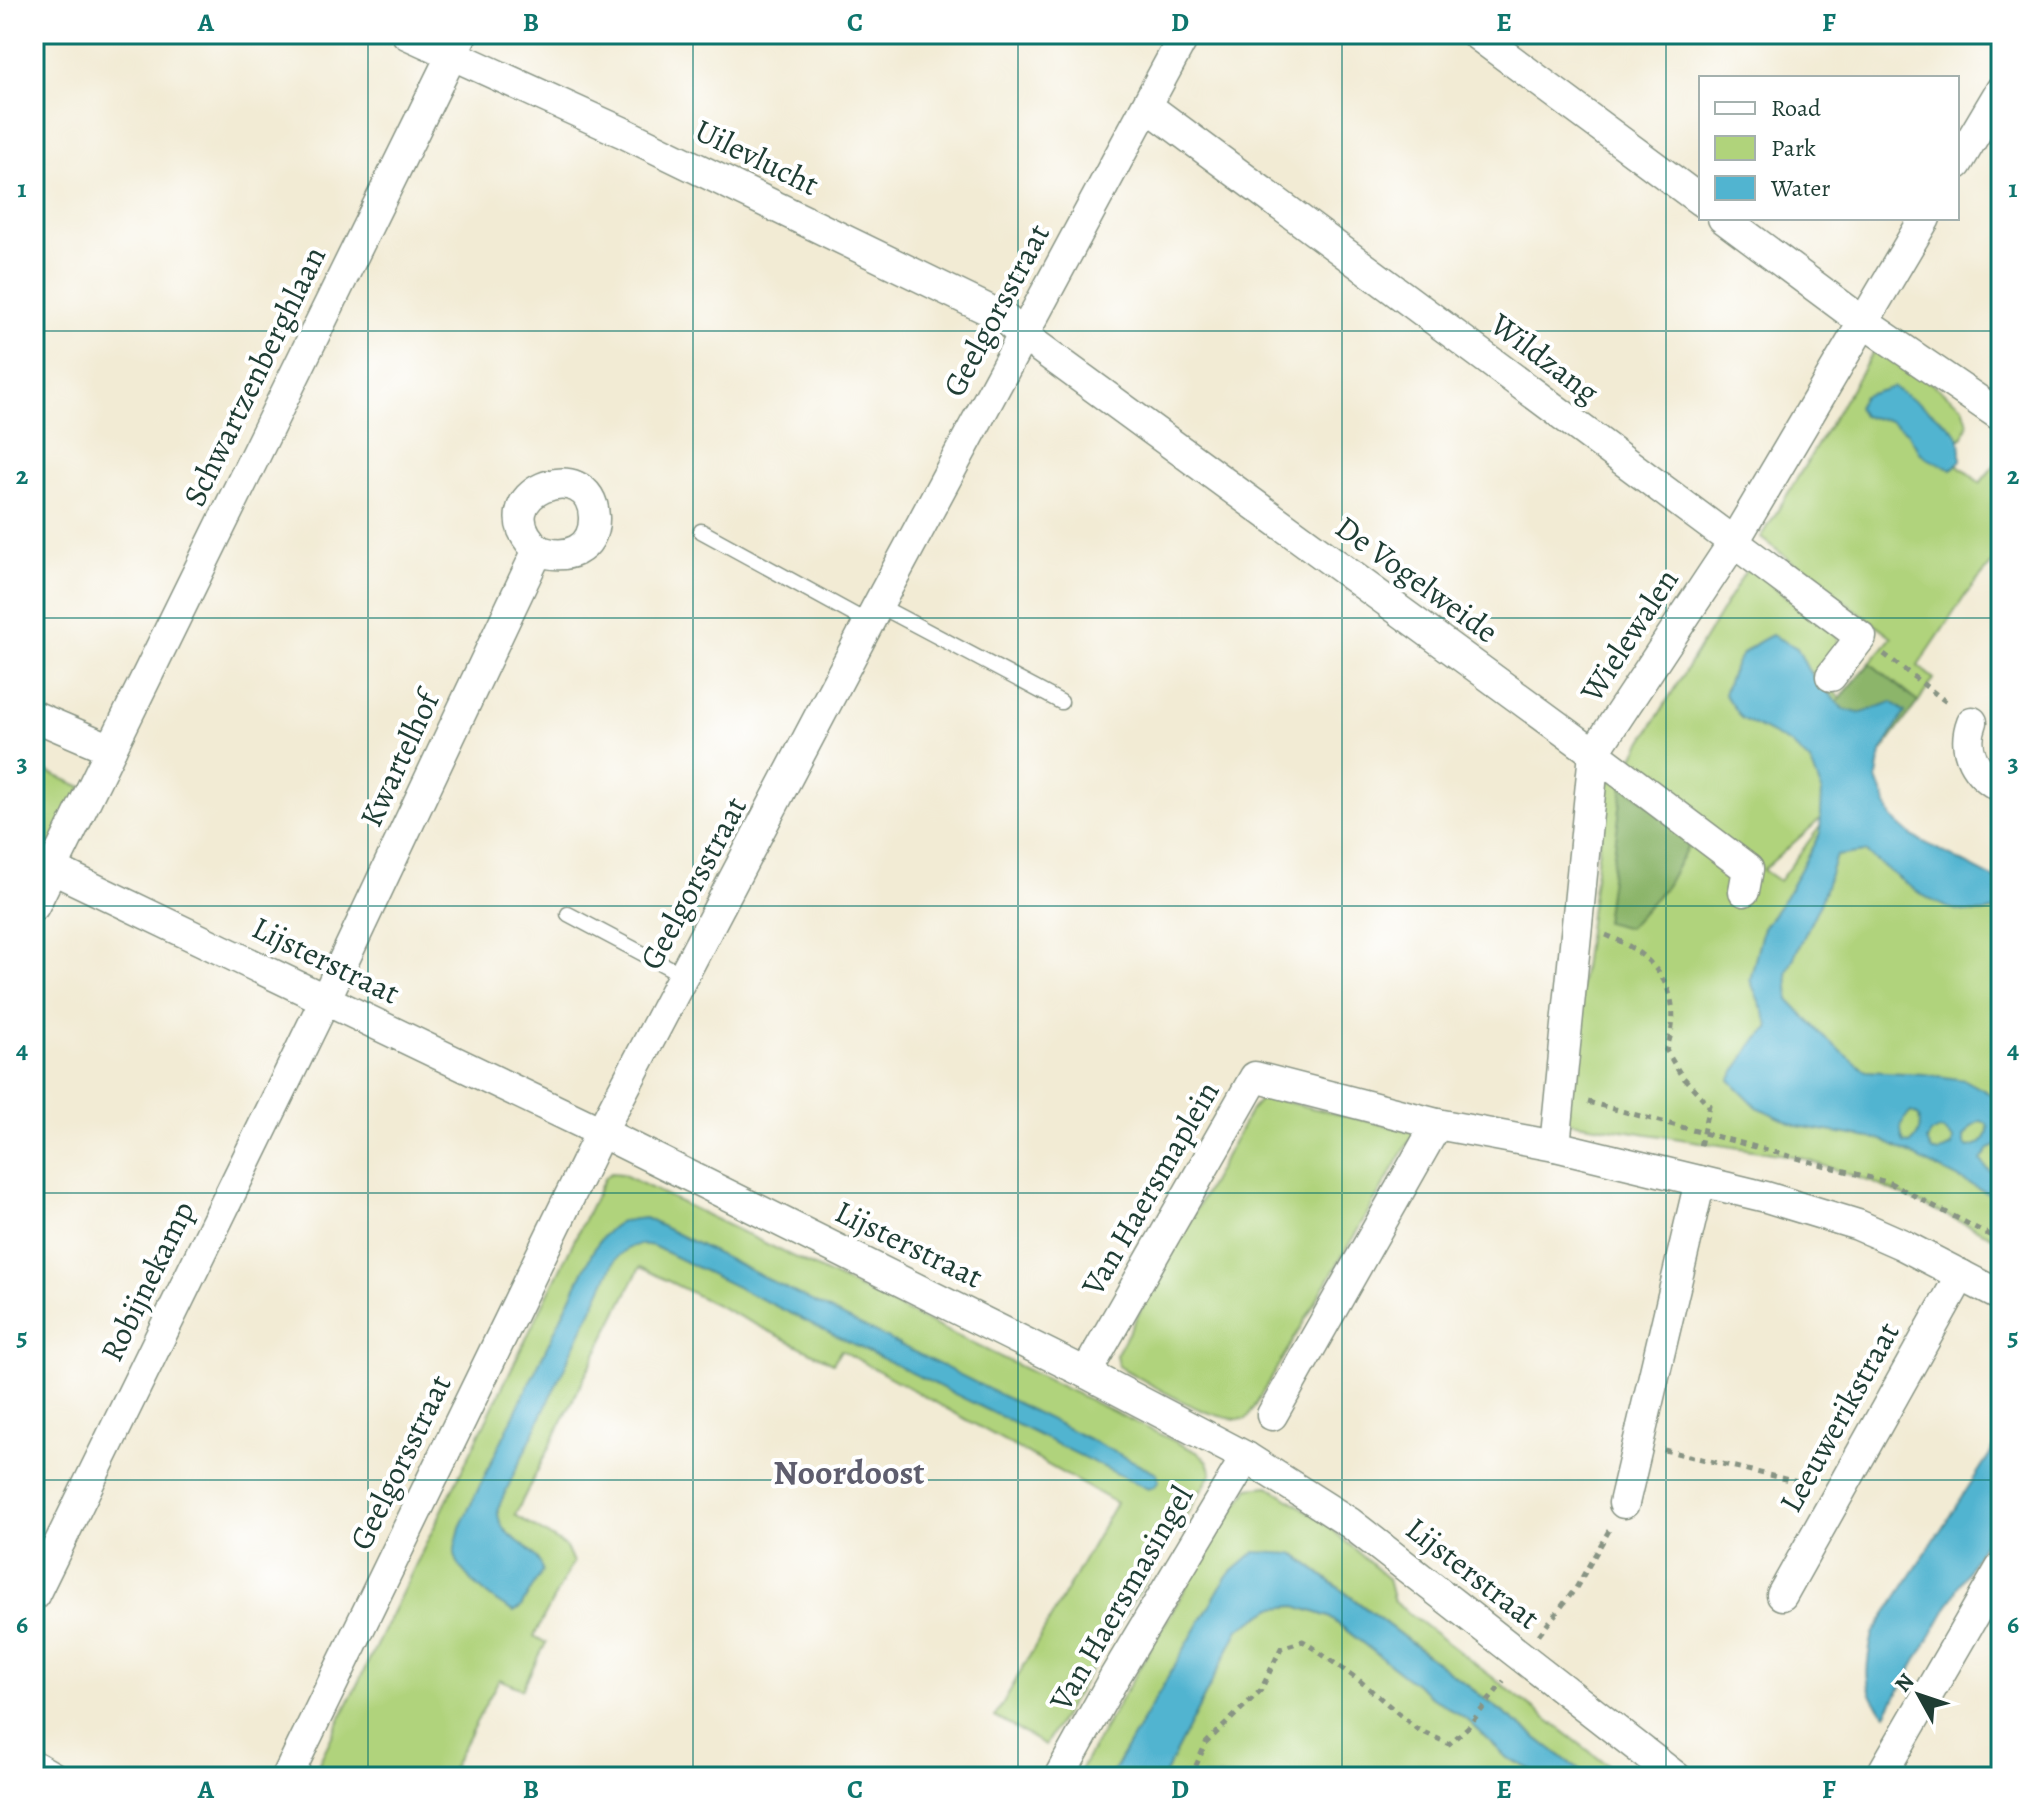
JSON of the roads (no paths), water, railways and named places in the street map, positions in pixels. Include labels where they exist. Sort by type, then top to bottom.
[{"type":"street","name":"Uilevlucht","points":[[407,34],[457,45],[622,132],[1003,317],[1024,336]]},
{"type":"street","name":"Geelgorsstraat","points":[[287,1777],[601,1132],[1185,34]]},
{"type":"street","points":[[1476,34],[1699,200]]},
{"type":"street","name":"Schwartzenberghlaan","points":[[34,906],[457,45]]},
{"type":"street","points":[[1959,161],[2001,90]]},
{"type":"street","name":"Wildzang","points":[[1147,106],[1861,637],[1831,676]]},
{"type":"street","points":[[1726,220],[1863,322],[2001,416]]},
{"type":"street","name":"Wielewalen","points":[[1555,1146],[1594,753],[1733,543],[1924,220]]},
{"type":"street","name":"De Vogelweide","points":[[1024,336],[1748,869],[1744,891]]},
{"type":"street","name":"Kwartelhof","points":[[325,1000],[538,550]]},
{"type":"street","points":[[34,716],[111,749]]},
{"type":"street","points":[[1972,722],[1968,743],[1977,771],[2001,787]]},
{"type":"street","name":"Lijsterstraat","points":[[53,869],[601,1132],[1086,1373],[1246,1457],[1350,1523],[1676,1777]]},
{"type":"street","name":"Robijnekamp","points":[[34,1595],[325,1000]]},
{"type":"street","name":"Van Haersmaplein","points":[[1086,1373],[1255,1077],[1437,1124],[1555,1146]]},
{"type":"street","points":[[1272,1415],[1437,1124]]},
{"type":"street","points":[[1555,1146],[1766,1197],[1858,1225],[2001,1296]]},
{"type":"street","points":[[1624,1503],[1695,1180]]},
{"type":"street","name":"Leeuwerikstraat","points":[[1782,1595],[1961,1275]]},
{"type":"street","name":"Van Haersmasingel","points":[[1059,1777],[1114,1678],[1246,1457]]},
{"type":"street","points":[[1880,1777],[2001,1568]]},
{"type":"street","points":[[34,1766],[53,1777]]},
{"type":"lane","points":[[701,531],[1061,702]]},
{"type":"lane","points":[[568,914],[685,976]]},
{"type":"water","points":[[1893,387],[1936,415],[1957,434],[1961,460],[1952,469],[1919,452],[1907,432],[1891,421],[1862,416],[1857,407],[1863,396]]},
{"type":"water","points":[[1772,635],[1797,648],[1808,670],[1844,710],[1862,713],[1892,702],[1905,712],[1881,752],[1877,779],[1892,818],[1912,836],[2001,882],[2001,909],[1981,913],[1963,911],[1945,906],[1911,888],[1865,852],[1836,856],[1821,901],[1787,972],[1789,1000],[1825,1038],[1866,1071],[1965,1080],[2001,1100],[2001,1144],[1989,1149],[1981,1160],[2001,1179],[2001,1200],[1882,1140],[1797,1126],[1757,1107],[1730,1080],[1752,1045],[1770,1027],[1750,980],[1763,928],[1786,896],[1820,833],[1822,792],[1811,763],[1791,744],[1741,718],[1724,694],[1740,658]],"holes":[[[1912,1112],[1919,1116],[1920,1124],[1910,1144],[1904,1143],[1901,1130],[1905,1118]],[[1981,1121],[1987,1124],[1988,1129],[1980,1143],[1968,1148],[1964,1137],[1972,1126]],[[1944,1131],[1953,1139],[1952,1146],[1938,1153],[1931,1150],[1927,1141],[1931,1133]]]},
{"type":"water","points":[[645,1218],[1157,1473],[1159,1481],[1148,1489],[653,1246],[636,1245],[615,1260],[498,1508],[503,1528],[532,1553],[542,1571],[521,1607],[514,1612],[470,1579],[457,1561],[455,1553],[460,1527],[595,1247],[616,1225]]},
{"type":"water","points":[[2001,1437],[2001,1512],[1886,1714],[1872,1697],[1869,1688],[1867,1667],[1873,1634]]},
{"type":"water","points":[[1255,1552],[1294,1554],[1588,1777],[1546,1777],[1507,1758],[1470,1722],[1432,1697],[1329,1617],[1296,1606],[1273,1608],[1239,1629],[1163,1777],[1110,1777],[1226,1577]]},
{"type":"district","name":"Noordoost","points":[[849,1472]]}]
